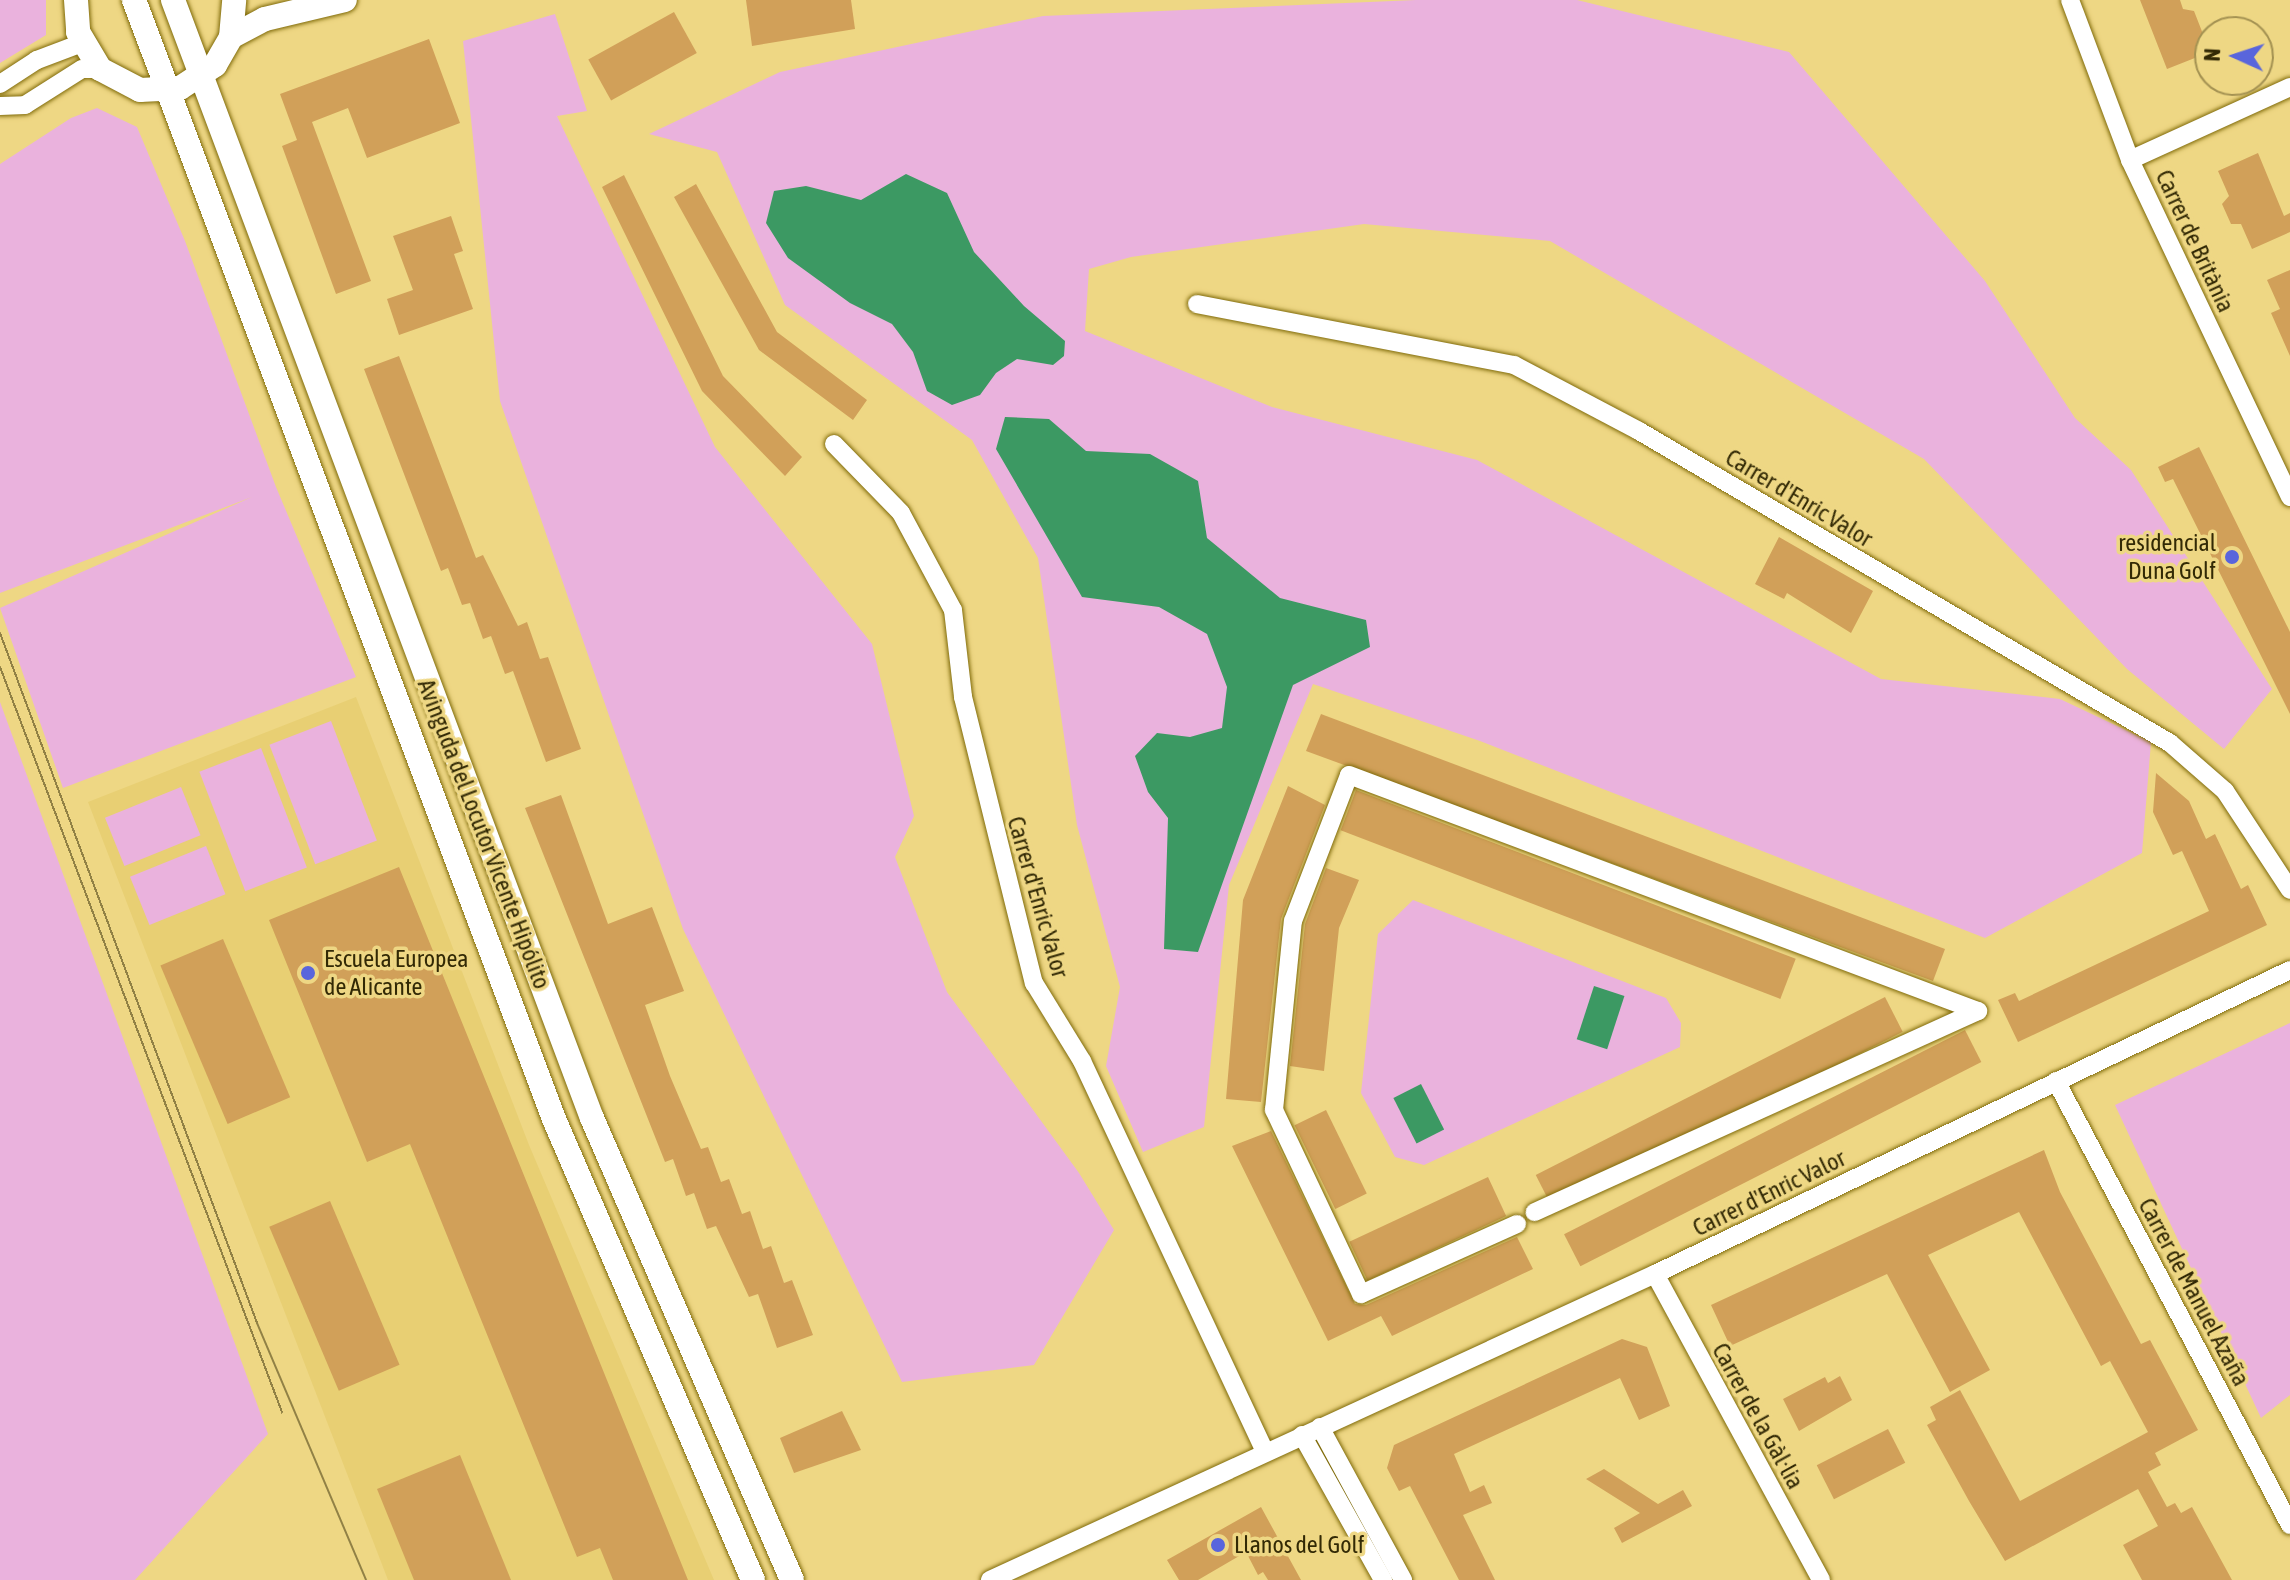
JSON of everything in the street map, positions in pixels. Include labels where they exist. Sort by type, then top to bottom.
[{"type":"main road","points":[[76,0],[82,43],[100,69],[140,90],[168,89],[201,77],[231,37],[265,19],[345,0]]},
{"type":"main road","name":"Avinguda del Locutor Vicente Hipólito","points":[[134,0],[554,1119],[753,1580]]},
{"type":"main road","name":"Avinguda del Locutor Vicente Hipólito","points":[[173,0],[592,1118],[792,1580]]},
{"type":"main road","points":[[231,37],[234,0]]},
{"type":"street","name":"Carrer de Britània","points":[[2070,0],[2130,160],[2290,497]]},
{"type":"street","points":[[0,84],[37,60],[82,43]]},
{"type":"street","points":[[0,106],[25,105],[82,69],[100,69]]},
{"type":"street","points":[[2130,160],[2290,87]]},
{"type":"street","name":"Carrer d'Enric Valor","points":[[1197,304],[1514,365],[1639,431],[2170,743],[2225,791],[2290,890]]},
{"type":"street","name":"Carrer d'Enric Valor","points":[[834,444],[901,513],[953,610],[963,697],[1034,983],[1082,1061],[1265,1451]]},
{"type":"street","points":[[1517,1224],[1361,1294],[1274,1110],[1293,921],[1349,775],[1978,1011],[1534,1212]]},
{"type":"street","name":"Carrer d'Enric Valor","points":[[990,1580],[1655,1274],[2290,970]]},
{"type":"street","name":"Carrer de Manuel Azaña","points":[[2056,1081],[2290,1525]]},
{"type":"street","name":"Carrer de la Gàl·lia","points":[[1655,1274],[1821,1580]]},
{"type":"street","points":[[1320,1427],[1403,1580]]},
{"type":"street","points":[[1302,1435],[1383,1580]]},
{"type":"shaded area","points":[[0,0],[46,0],[46,35],[0,63]]},
{"type":"shaded area","points":[[1416,0],[1577,0],[1789,52],[1985,281],[2075,418],[2131,470],[2272,689],[2224,749],[2127,669],[1924,459],[1550,241],[1364,224],[1131,257],[1089,269],[1085,331],[1272,407],[1477,460],[1881,679],[2060,699],[2151,742],[2142,853],[1985,938],[1480,741],[1313,684],[1229,885],[1204,1127],[1143,1152],[1106,1066],[1120,987],[1077,825],[1038,558],[972,440],[785,305],[717,152],[649,134],[780,72],[1043,16]]},
{"type":"shaded area","points":[[555,14],[587,111],[557,116],[715,447],[872,644],[914,816],[895,857],[947,992],[1079,1173],[1114,1230],[1034,1365],[902,1382],[683,929],[500,401],[463,41]]},
{"type":"shaded area","points":[[97,108],[137,127],[185,241],[276,487],[356,677],[63,788],[0,608],[252,497],[0,593],[0,164],[71,118]]},
{"type":"shaded area","points":[[906,174],[947,193],[974,252],[1024,306],[1065,341],[1064,356],[1053,365],[1017,359],[996,373],[980,395],[952,405],[927,391],[913,352],[892,324],[850,303],[788,258],[766,223],[774,191],[806,186],[861,200]]},
{"type":"shaded area","points":[[1005,417],[1049,419],[1086,451],[1150,454],[1198,481],[1207,538],[1280,598],[1366,620],[1370,647],[1293,685],[1198,952],[1164,949],[1168,818],[1148,792],[1135,756],[1157,733],[1190,737],[1222,728],[1227,687],[1207,634],[1159,607],[1082,597],[996,449]]},
{"type":"shaded area","name":"Escuela Europea de Alicante","points":[[356,697],[529,1145],[714,1580],[388,1580],[88,802]]},
{"type":"shaded area","points":[[0,702],[268,1434],[135,1580],[0,1580]]},
{"type":"shaded area","points":[[331,721],[377,840],[315,864],[269,745]]},
{"type":"shaded area","points":[[261,748],[307,867],[245,891],[199,772]]},
{"type":"shaded area","points":[[181,787],[200,835],[124,866],[105,818]]},
{"type":"shaded area","points":[[206,846],[225,894],[149,925],[130,877]]},
{"type":"shaded area","points":[[1413,900],[1666,998],[1681,1023],[1680,1047],[1424,1165],[1395,1157],[1361,1093],[1378,934]]},
{"type":"shaded area","points":[[1594,986],[1624,996],[1607,1049],[1577,1039]]},
{"type":"shaded area","points":[[2290,1023],[2290,1395],[2261,1418],[2115,1105]]},
{"type":"shaded area","points":[[1421,1084],[1444,1129],[1417,1144],[1393,1098]]},
{"type":"building","points":[[746,0],[851,0],[855,29],[752,46]]},
{"type":"building","points":[[2140,0],[2180,0],[2183,9],[2194,11],[2194,58],[2167,69]]},
{"type":"building","points":[[674,12],[697,53],[611,101],[588,60]]},
{"type":"building","points":[[429,39],[460,123],[367,158],[348,108],[312,122],[371,281],[336,294],[282,146],[297,140],[280,94]]},
{"type":"building","points":[[2258,153],[2284,216],[2290,213],[2290,232],[2252,249],[2241,224],[2231,224],[2222,204],[2229,196],[2218,171]]},
{"type":"building","points":[[624,175],[723,376],[802,457],[785,476],[702,391],[602,187]]},
{"type":"building","points":[[696,184],[777,332],[867,400],[853,420],[759,350],[674,197]]},
{"type":"building","points":[[451,216],[463,251],[454,254],[473,309],[399,335],[387,299],[413,290],[393,236]]},
{"type":"building","points":[[2290,270],[2290,356],[2271,313],[2280,309],[2267,280]]},
{"type":"building","points":[[399,356],[476,558],[483,555],[518,626],[527,622],[540,659],[548,657],[581,749],[546,762],[513,671],[505,674],[491,636],[483,639],[470,603],[462,605],[448,568],[441,571],[364,369]]},
{"type":"building","name":"residencial Duna Golf","points":[[2199,447],[2290,632],[2290,714],[2173,479],[2165,482],[2158,467]]},
{"type":"building","points":[[1779,537],[1873,591],[1851,633],[1787,593],[1784,599],[1755,584]]},
{"type":"building","points":[[1321,714],[1945,949],[1933,981],[1306,751]]},
{"type":"building","points":[[2156,773],[2189,801],[2206,839],[2215,834],[2241,889],[2248,885],[2267,925],[2018,1042],[1998,1000],[2015,993],[2019,1001],[2209,911],[2182,851],[2173,855],[2153,812]]},
{"type":"building","points":[[1288,786],[1325,805],[1281,919],[1261,1102],[1226,1099],[1243,900]]},
{"type":"building","points":[[1356,790],[1796,959],[1780,999],[1341,830]]},
{"type":"building","points":[[561,795],[608,924],[652,907],[684,991],[645,1005],[670,1076],[701,1149],[708,1147],[721,1182],[729,1179],[742,1214],[750,1211],[763,1249],[771,1246],[784,1283],[792,1280],[813,1335],[777,1348],[758,1294],[749,1297],[716,1226],[707,1229],[694,1193],[686,1196],[673,1159],[665,1162],[525,808]]},
{"type":"building","points":[[399,867],[688,1580],[613,1580],[600,1548],[577,1557],[410,1144],[367,1162],[269,920]]},
{"type":"building","points":[[1326,868],[1359,880],[1339,928],[1324,1071],[1290,1066],[1305,924]]},
{"type":"building","points":[[223,939],[290,1097],[228,1124],[160,966]]},
{"type":"building","points":[[1885,997],[1903,1032],[1553,1210],[1536,1175]]},
{"type":"building","points":[[1965,1030],[1981,1062],[1580,1266],[1564,1234]]},
{"type":"building","points":[[1326,1110],[1367,1194],[1335,1209],[1295,1125]]},
{"type":"building","points":[[1271,1131],[1355,1304],[1366,1305],[1517,1237],[1533,1269],[1392,1336],[1381,1316],[1328,1341],[1232,1146]]},
{"type":"building","points":[[2044,1150],[2060,1192],[2141,1344],[2150,1340],[2198,1430],[2155,1453],[2161,1465],[2148,1472],[2167,1507],[2175,1503],[2181,1513],[2192,1507],[2232,1580],[2142,1580],[2123,1545],[2158,1526],[2138,1489],[2005,1561],[1969,1501],[1927,1425],[1936,1420],[1930,1407],[1960,1390],[2020,1501],[2148,1432],[2110,1361],[2101,1366],[2019,1212],[1928,1255],[1990,1370],[1950,1392],[1887,1274],[1730,1346],[1711,1305]]},
{"type":"building","points":[[1488,1177],[1506,1216],[1368,1281],[1349,1242]]},
{"type":"building","points":[[330,1201],[400,1365],[339,1391],[269,1227]]},
{"type":"building","points":[[1622,1339],[1647,1347],[1670,1406],[1639,1420],[1620,1378],[1454,1454],[1470,1492],[1484,1485],[1492,1503],[1463,1515],[1495,1580],[1459,1580],[1410,1486],[1399,1491],[1387,1468],[1394,1445]]},
{"type":"building","points":[[1840,1376],[1852,1400],[1799,1431],[1783,1399],[1825,1377],[1828,1383]]},
{"type":"building","points":[[842,1411],[861,1450],[794,1473],[780,1438]]},
{"type":"building","points":[[1888,1429],[1905,1463],[1834,1499],[1817,1465]]},
{"type":"building","points":[[460,1455],[511,1580],[414,1580],[377,1489]]},
{"type":"building","points":[[1604,1469],[1658,1504],[1683,1490],[1692,1506],[1622,1543],[1614,1528],[1640,1513],[1586,1479]]},
{"type":"building","name":"Llanos del Golf","points":[[1261,1507],[1301,1580],[1268,1580],[1263,1572],[1258,1575],[1246,1552],[1198,1580],[1179,1580],[1167,1560]]},
{"type":"tram line","points":[[0,633],[257,1323],[366,1580]]},
{"type":"tram line","points":[[0,667],[282,1412]]},
{"type":"place","name":"residencial Duna Golf","points":[[2232,557]]},
{"type":"place","name":"Escuela Europea de Alicante","points":[[308,973]]},
{"type":"place","name":"Llanos del Golf","points":[[1218,1545]]}]
